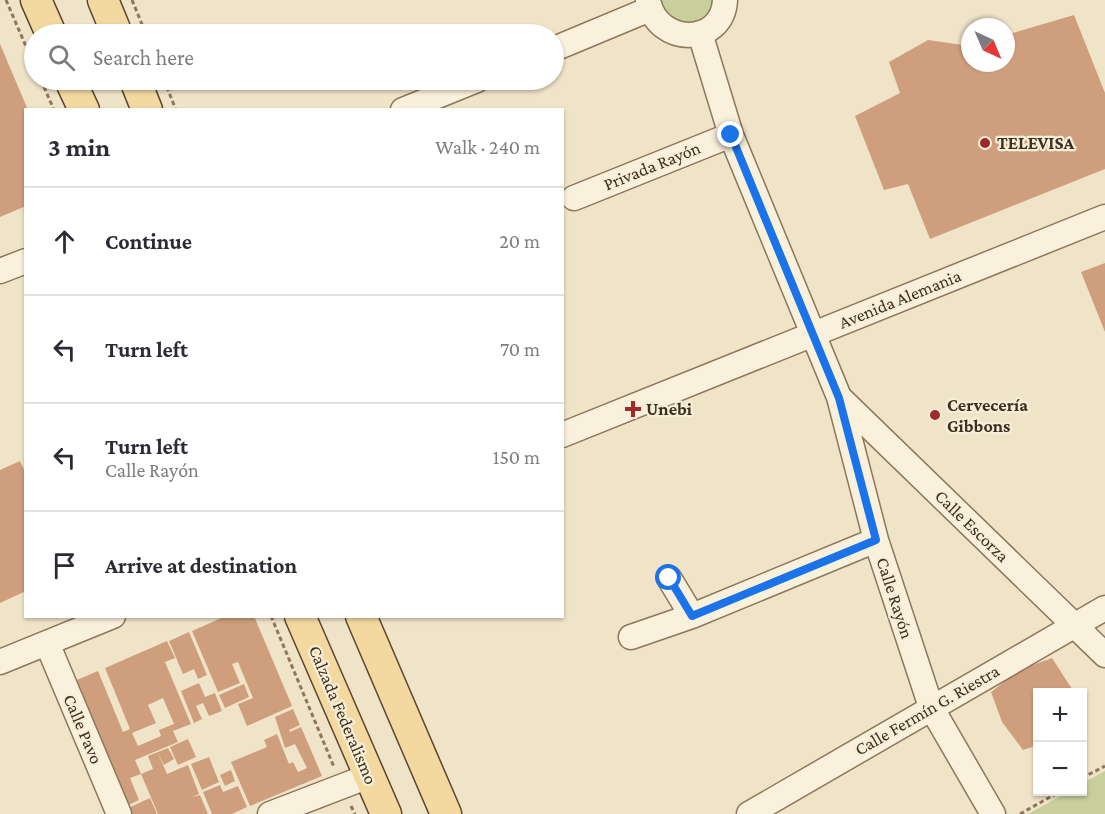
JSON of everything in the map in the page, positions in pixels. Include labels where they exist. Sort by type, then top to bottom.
[{"type":"main road","points":[[36,0],[47,24]]},
{"type":"main road","points":[[103,0],[113,24]]},
{"type":"main road","points":[[75,90],[83,108]]},
{"type":"main road","points":[[139,90],[146,108]]},
{"type":"main road","name":"Calzada Federalismo","points":[[301,618],[356,781],[386,814]]},
{"type":"main road","points":[[362,618],[446,814]]},
{"type":"street","points":[[564,44],[649,5],[656,20],[670,32],[688,36],[700,33],[711,27],[720,17],[725,0]]},
{"type":"street","name":"Calle Rayón","points":[[700,33],[731,135],[839,398],[876,540],[931,707],[993,814]]},
{"type":"street","points":[[408,108],[452,90]]},
{"type":"street","name":"Privada Rayón","points":[[574,198],[731,135]]},
{"type":"street","name":"Avenida Alemania","points":[[564,434],[1105,217]]},
{"type":"street","points":[[0,272],[24,262]]},
{"type":"street","name":"Calle Escorza","points":[[839,398],[1105,656]]},
{"type":"street","points":[[631,637],[692,616],[876,540]]},
{"type":"street","points":[[669,578],[692,616]]},
{"type":"street","name":"Calle Fermín G. Riestra","points":[[749,814],[1105,608]]},
{"type":"street","points":[[0,662],[108,618]]},
{"type":"street","name":"Calle Pavo","points":[[47,643],[118,814]]},
{"type":"street","points":[[270,814],[356,781]]},
{"type":"path","points":[[6,0],[24,42]]},
{"type":"path","points":[[132,0],[142,24]]},
{"type":"path","points":[[45,90],[53,108]]},
{"type":"path","points":[[168,90],[176,108]]},
{"type":"path","points":[[272,618],[356,781],[355,814]]},
{"type":"path","points":[[1087,776],[1105,766]]},
{"type":"path","points":[[1020,814],[1052,796]]},
{"type":"green space","points":[[659,0],[715,1],[706,18],[698,23],[680,24],[665,14]]},
{"type":"green space","points":[[1105,771],[1105,814],[1028,814],[1061,796],[1087,796],[1087,781]]},
{"type":"building","name":"TELEVISA","points":[[1074,15],[1105,93],[1105,169],[930,239],[908,184],[884,190],[855,116],[900,93],[889,62],[928,40],[961,45],[961,72],[1015,72],[1015,32]]},
{"type":"building","points":[[0,44],[27,108],[24,108],[24,207],[0,217]]},
{"type":"building","points":[[1105,263],[1105,332],[1081,272]]},
{"type":"building","points":[[20,461],[24,470],[24,592],[0,603],[0,470]]},
{"type":"building","points":[[221,618],[255,618],[292,706],[247,726],[238,704],[253,698],[238,662],[232,664],[240,683],[218,692],[192,631]]},
{"type":"building","points":[[189,632],[207,675],[198,679],[194,669],[183,674],[169,641]]},
{"type":"building","points":[[167,641],[175,658],[165,662],[191,724],[173,731],[178,742],[135,760],[141,774],[130,778],[139,800],[124,807],[72,682],[98,671],[123,732],[130,729],[105,668]],"holes":[[[163,698],[174,724],[159,730],[161,736],[138,746],[132,733],[156,723],[148,705]]]},
{"type":"building","points":[[1052,658],[1071,688],[1033,688],[1033,747],[1023,750],[1002,722],[991,692],[1019,670]]},
{"type":"building","points":[[199,683],[205,697],[215,693],[222,711],[209,716],[203,703],[196,706],[202,719],[194,723],[181,691]]},
{"type":"building","points":[[244,684],[249,697],[225,708],[219,695]]},
{"type":"building","points":[[293,709],[300,725],[289,730],[290,732],[301,727],[322,776],[250,806],[231,762],[267,747],[264,740],[277,734],[289,764],[293,762],[298,772],[307,768],[295,744],[285,748],[275,717]]},
{"type":"building","points":[[188,739],[196,757],[178,765],[170,747]]},
{"type":"building","points":[[168,748],[174,759],[164,765],[158,753],[167,774],[188,765],[199,794],[192,797],[200,795],[208,814],[158,814],[141,774],[153,769],[148,756]]},
{"type":"building","points":[[209,757],[219,782],[202,790],[191,764]]},
{"type":"building","points":[[231,770],[235,781],[225,786],[220,775]]},
{"type":"building","points":[[220,785],[223,792],[238,786],[247,807],[232,814],[212,814],[203,792]]},
{"type":"building","points":[[150,798],[157,814],[128,814],[126,809]]},
{"type":"place","name":"TELEVISA","points":[[985,143]]},
{"type":"place","name":"Unebi","points":[[633,409]]},
{"type":"place","name":"Cervecería Gibbons","points":[[935,415]]},
{"type":"route","points":[[669,578],[692,616],[876,540],[839,398],[731,135]]}]
